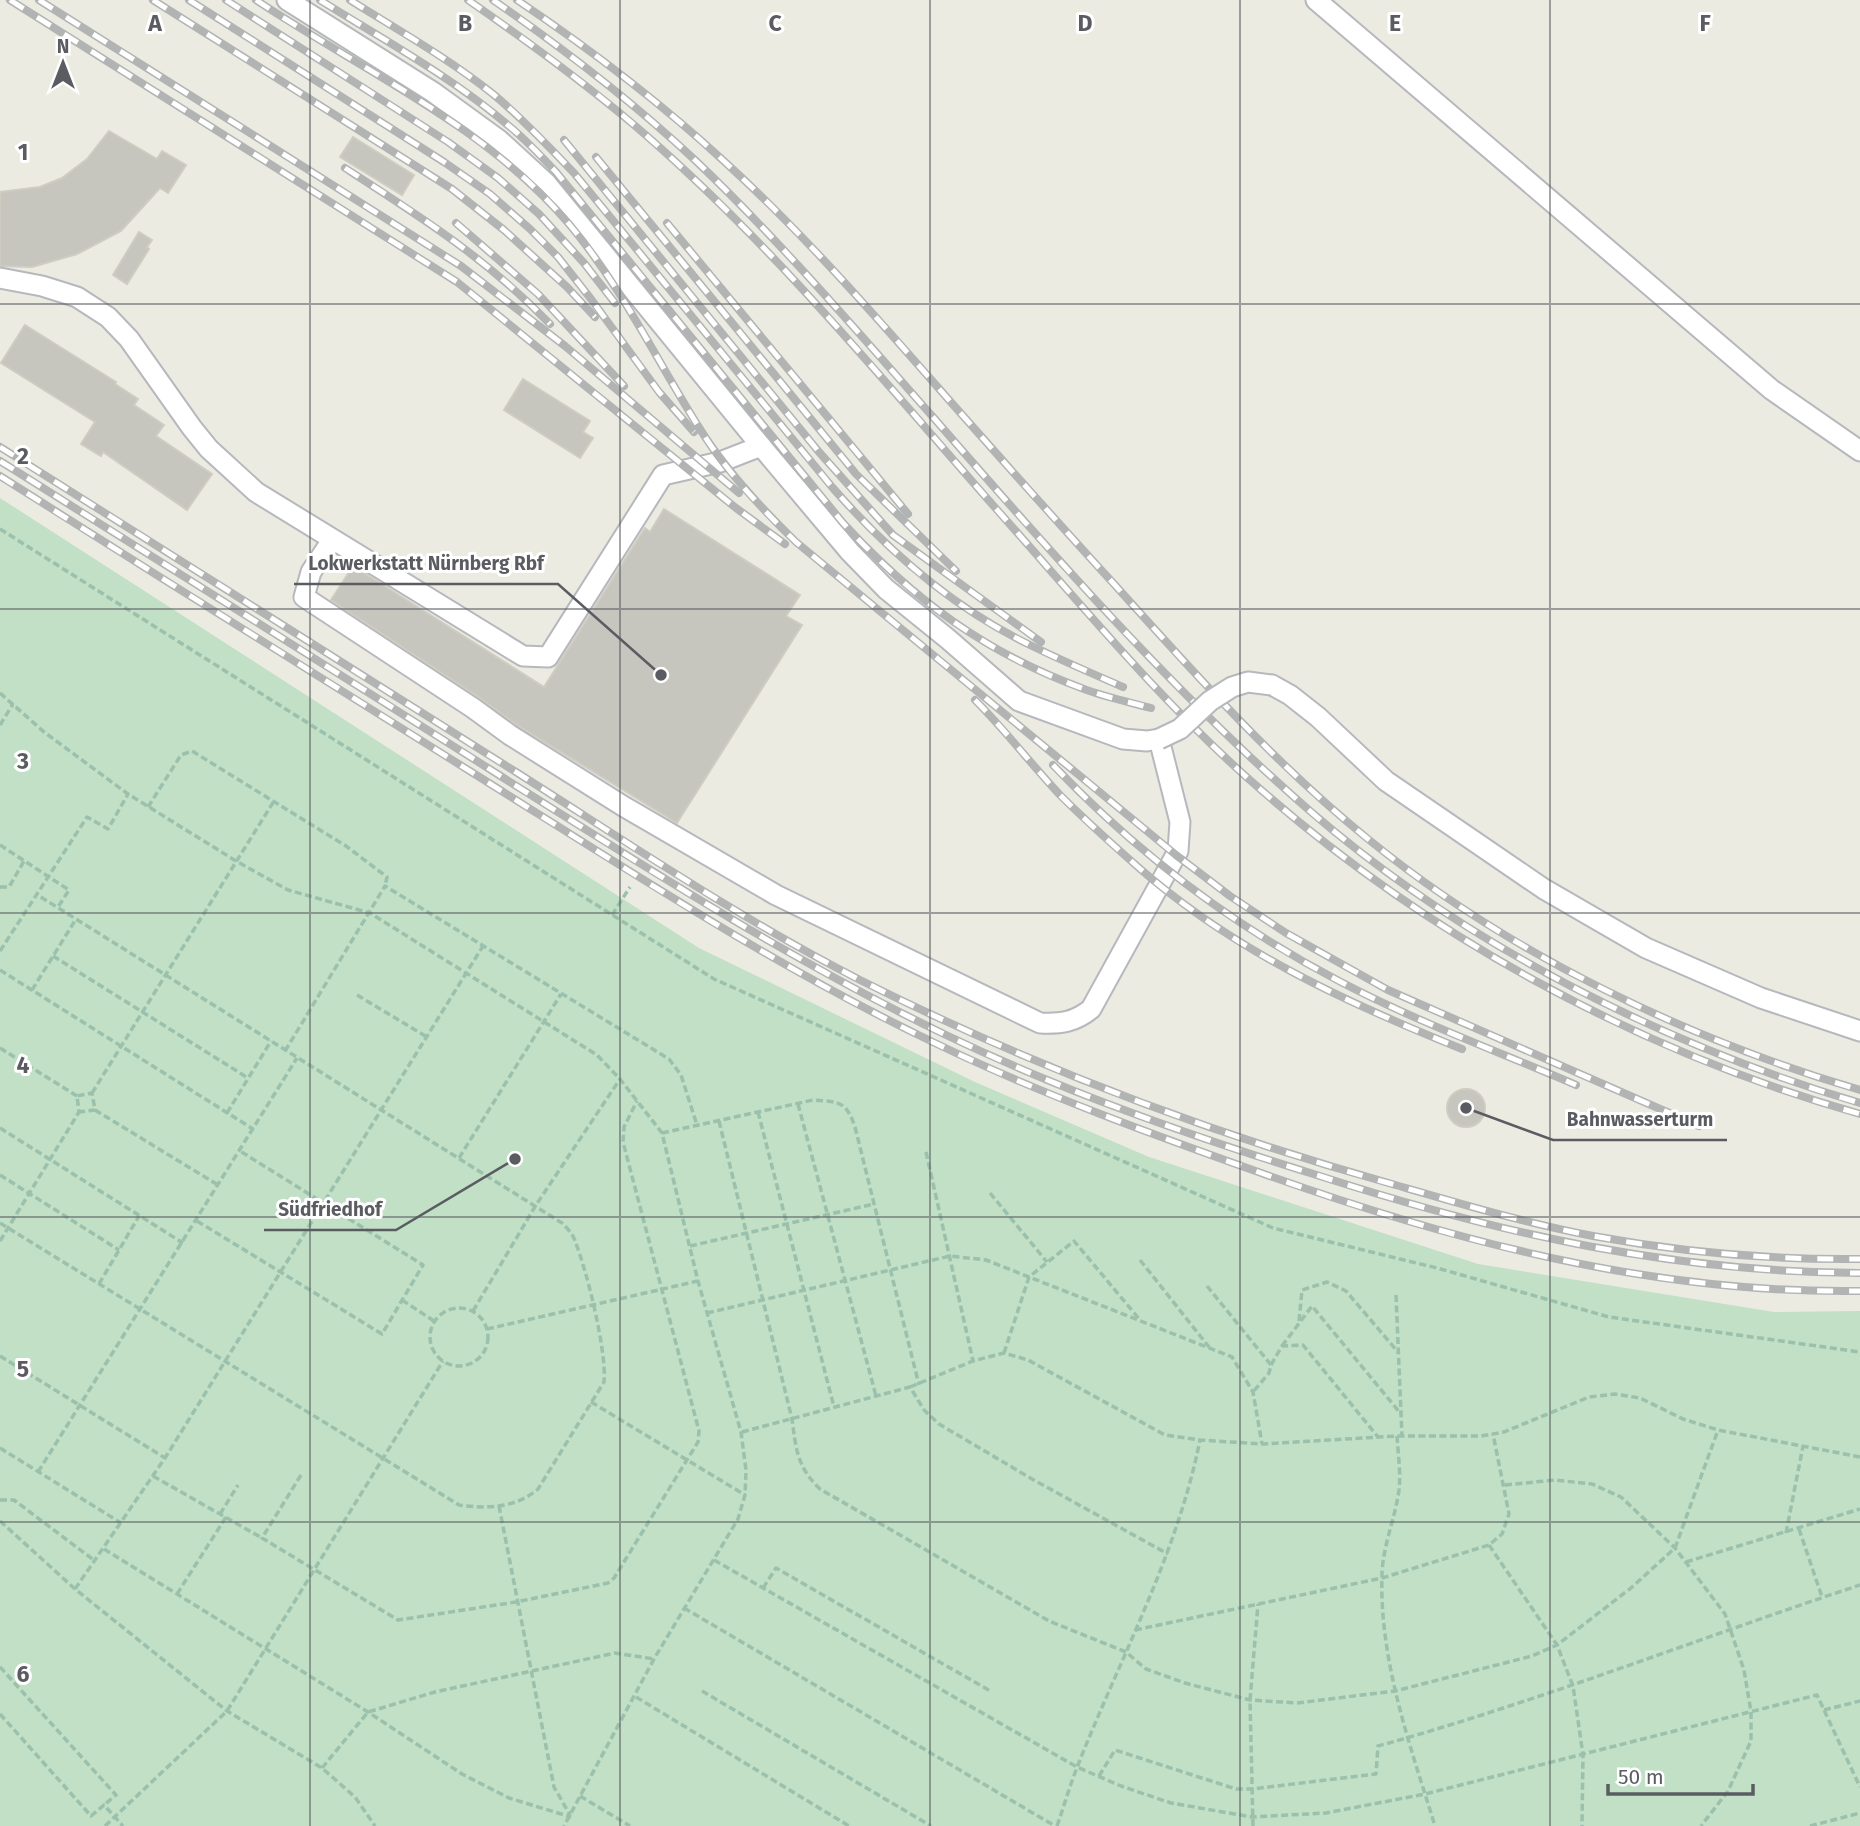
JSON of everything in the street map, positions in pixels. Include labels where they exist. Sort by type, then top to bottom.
[{"type":"lane","points":[[287,0],[433,92],[499,140],[546,184],[841,542],[886,589],[1018,701],[1123,738],[1147,741],[1180,729],[1210,701],[1232,687],[1248,682],[1272,685],[1318,716],[1386,781],[1544,889],[1646,948],[1761,998],[1860,1031]]},
{"type":"lane","points":[[1317,0],[1772,390],[1860,451]]},
{"type":"lane","points":[[0,278],[42,286],[77,297],[108,317],[129,339],[209,449],[256,492],[523,656],[548,657],[663,475],[720,462],[761,446]]},
{"type":"lane","points":[[332,540],[311,572],[304,597],[510,735],[623,806],[776,895],[1040,1023],[1068,1023],[1091,1009],[1178,851],[1180,822],[1159,738]]},
{"type":"path","points":[[0,529],[714,979],[1273,1228],[1437,1268],[1609,1317],[1860,1352]]},
{"type":"path","points":[[0,693],[44,732],[128,794],[236,861],[288,890],[370,913],[597,1055],[663,1133],[698,1281],[741,1432],[746,1470],[745,1495],[738,1519],[654,1660],[564,1826]]},
{"type":"path","points":[[0,725],[13,704]]},
{"type":"path","points":[[148,807],[181,755],[192,751],[346,846],[387,877],[370,913],[285,1051]]},
{"type":"path","points":[[0,951],[87,817],[108,829],[128,794]]},
{"type":"path","points":[[95,1110],[92,1093],[274,802]]},
{"type":"path","points":[[0,845],[69,890],[58,907]]},
{"type":"path","points":[[0,887],[9,887],[24,861]]},
{"type":"path","points":[[385,886],[669,1059],[681,1075],[696,1125]]},
{"type":"path","points":[[612,915],[630,887]]},
{"type":"path","points":[[0,1223],[459,1505],[483,1508],[499,1506],[525,1500],[538,1489],[604,1382],[605,1369],[593,1304],[575,1238],[562,1223],[36,894]]},
{"type":"path","points":[[32,990],[76,919]]},
{"type":"path","points":[[75,1589],[165,1458],[483,946]]},
{"type":"path","points":[[53,956],[248,1079]]},
{"type":"path","points":[[0,970],[253,1129]]},
{"type":"path","points":[[459,1158],[561,994]]},
{"type":"path","points":[[357,995],[427,1037]]},
{"type":"path","points":[[227,1112],[271,1041]]},
{"type":"path","points":[[0,1048],[77,1096],[92,1093]]},
{"type":"path","points":[[38,1472],[82,1406],[297,1058]]},
{"type":"path","points":[[473,1311],[536,1205],[620,1079]]},
{"type":"path","points":[[0,1241],[79,1112],[77,1096]]},
{"type":"path","points":[[663,1133],[813,1100],[835,1101],[849,1110],[919,1385]]},
{"type":"path","points":[[153,1476],[398,1620],[516,1602],[608,1583],[614,1578],[687,1461],[698,1442],[699,1431],[623,1142],[624,1127],[637,1101]]},
{"type":"path","points":[[798,1103],[876,1396]]},
{"type":"path","points":[[79,1112],[95,1110],[218,1185]]},
{"type":"path","points":[[758,1112],[834,1407]]},
{"type":"path","points":[[719,1121],[792,1419],[798,1459],[811,1481],[820,1489],[1049,1621],[1126,1652],[1146,1669],[1185,1684],[1250,1700],[1297,1703],[1395,1691],[1532,1656],[1558,1645],[1631,1588],[1675,1548],[1718,1430]]},
{"type":"path","points":[[0,1128],[183,1243]]},
{"type":"path","points":[[197,1221],[382,1334],[423,1265],[240,1151]]},
{"type":"path","points":[[926,1152],[973,1361]]},
{"type":"path","points":[[0,1175],[119,1250]]},
{"type":"path","points":[[990,1193],[1047,1262]]},
{"type":"path","points":[[690,1246],[874,1204]]},
{"type":"path","points":[[99,1284],[139,1216]]},
{"type":"path","points":[[1004,1353],[1029,1277],[1074,1241],[1141,1321]]},
{"type":"path","points":[[707,1313],[950,1256],[986,1260],[1232,1357],[1254,1392],[1262,1444]]},
{"type":"path","points":[[1140,1260],[1210,1349]]},
{"type":"path","points":[[487,1329],[698,1281]]},
{"type":"path","points":[[1299,1323],[1302,1290],[1327,1282],[1346,1291],[1398,1352]]},
{"type":"path","points":[[1207,1286],[1271,1365]]},
{"type":"path","points":[[1395,1295],[1401,1413],[1399,1490],[1383,1557],[1387,1656],[1435,1826]]},
{"type":"path","points":[[402,1300],[434,1321]]},
{"type":"path","points":[[1254,1392],[1269,1373],[1282,1346],[1312,1306],[1401,1413]]},
{"type":"path","points":[[452,1308],[473,1311],[482,1318],[487,1329],[488,1341],[484,1352],[466,1365],[454,1366],[443,1361],[430,1343],[430,1331],[434,1321],[452,1308]]},
{"type":"path","points":[[1282,1346],[1303,1346],[1378,1437]]},
{"type":"path","points":[[741,1432],[919,1385],[973,1361],[1004,1353],[1028,1360],[1165,1435],[1199,1440],[1262,1444],[1399,1436],[1481,1436],[1504,1432],[1589,1397],[1615,1394],[1640,1398],[1683,1419],[1718,1430],[1860,1457]]},
{"type":"path","points":[[0,1356],[165,1458]]},
{"type":"path","points":[[106,1826],[227,1711],[443,1361]]},
{"type":"path","points":[[910,1387],[924,1410],[939,1424],[1168,1554]]},
{"type":"path","points":[[592,1402],[745,1495]]},
{"type":"path","points":[[1135,1630],[1382,1577],[1489,1545],[1502,1534],[1509,1514],[1493,1434]]},
{"type":"path","points":[[684,1608],[1056,1826],[1077,1767],[1168,1554],[1195,1464],[1199,1440]]},
{"type":"path","points":[[1786,1533],[1802,1446]]},
{"type":"path","points":[[0,1448],[121,1523]]},
{"type":"path","points":[[262,1538],[301,1475]]},
{"type":"path","points":[[1505,1485],[1555,1480],[1592,1484],[1621,1497],[1675,1548],[1725,1614],[1744,1670],[1751,1712],[1751,1741],[1728,1791],[1701,1826]]},
{"type":"path","points":[[220,1514],[238,1485]]},
{"type":"path","points":[[0,1500],[15,1500],[95,1561]]},
{"type":"path","points":[[499,1506],[554,1787],[570,1817]]},
{"type":"path","points":[[1686,1562],[1860,1509]]},
{"type":"path","points":[[177,1594],[226,1517]]},
{"type":"path","points":[[0,1521],[75,1589],[227,1711],[322,1768],[355,1797],[375,1826]]},
{"type":"path","points":[[1799,1529],[1822,1598]]},
{"type":"path","points":[[1489,1545],[1558,1645],[1573,1686],[1583,1755],[1583,1826]]},
{"type":"path","points":[[104,1549],[463,1774],[509,1798],[570,1817]]},
{"type":"path","points":[[713,1559],[1077,1767],[1171,1803],[1252,1817],[1326,1813],[1425,1794],[1817,1695],[1860,1787]]},
{"type":"path","points":[[763,1588],[776,1568],[992,1692]]},
{"type":"path","points":[[1099,1776],[1115,1750],[1236,1789],[1376,1774],[1378,1746],[1573,1686],[1860,1585]]},
{"type":"path","points":[[1253,1826],[1250,1700],[1258,1604]]},
{"type":"path","points":[[322,1768],[368,1712],[435,1692],[614,1653],[654,1660]]},
{"type":"path","points":[[0,1667],[116,1795],[91,1816],[0,1714]]},
{"type":"path","points":[[702,1691],[931,1826]]},
{"type":"path","points":[[636,1697],[849,1826]]},
{"type":"path","points":[[1824,1710],[1860,1701]]},
{"type":"path","points":[[580,1796],[630,1826]]},
{"type":"path","points":[[104,1805],[123,1826]]},
{"type":"path","points":[[1810,1826],[1860,1813]]},
{"type":"green space","points":[[0,498],[699,948],[975,1082],[1149,1157],[1478,1264],[1774,1312],[1860,1311],[1860,1826],[0,1826]]},
{"type":"building","points":[[109,131],[157,159],[162,151],[186,165],[168,193],[160,188],[121,231],[77,254],[32,267],[0,266],[0,192],[40,187],[62,178],[87,159]]},
{"type":"building","points":[[353,137],[414,175],[402,195],[340,157]]},
{"type":"building","points":[[139,232],[152,240],[127,284],[113,275]]},
{"type":"building","points":[[25,325],[116,382],[115,384],[138,399],[134,405],[164,425],[156,436],[212,474],[187,510],[103,452],[101,456],[81,444],[95,422],[1,363]]},
{"type":"building","points":[[523,379],[590,421],[583,432],[593,438],[580,458],[504,410]]},
{"type":"building","points":[[664,509],[800,595],[786,616],[802,625],[677,823],[517,725],[331,600],[353,566],[544,687],[645,528],[650,532]]},
{"type":"building","points":[[1466,1089],[1480,1094],[1485,1108],[1480,1122],[1466,1127],[1452,1122],[1447,1108],[1452,1094]]},
{"type":"railway","points":[[10,0],[457,282],[736,508],[785,544]]},
{"type":"railway","points":[[39,0],[461,266],[565,346],[739,493]]},
{"type":"railway","points":[[153,0],[452,189],[504,230],[567,287],[595,317]]},
{"type":"railway","points":[[189,0],[490,194],[558,257],[659,392],[694,432]]},
{"type":"railway","points":[[226,0],[448,142],[498,178],[539,214],[584,263],[615,303]]},
{"type":"railway","points":[[256,0],[461,128],[500,157],[536,189],[569,224],[606,273],[710,445],[770,516],[796,542],[1176,855],[1230,896],[1286,933],[1388,990],[1699,1126]]},
{"type":"railway","points":[[320,0],[464,91],[533,148],[556,172],[843,523],[896,576],[953,621],[1014,659],[1084,689],[1151,708]]},
{"type":"railway","points":[[350,0],[476,81],[535,132],[574,173],[832,487],[898,554],[946,594],[998,628],[1050,655],[1123,687]]},
{"type":"railway","points":[[468,0],[560,66],[648,137],[746,229],[837,327],[1158,691],[1219,752],[1318,837],[1388,889],[1461,937],[1537,982],[1615,1022],[1695,1057],[1777,1088],[1860,1114]]},
{"type":"railway","points":[[493,0],[623,97],[727,191],[817,286],[1068,570],[1162,670],[1259,766],[1370,860],[1500,947],[1570,986],[1713,1052],[1860,1103]]},
{"type":"railway","points":[[517,0],[651,98],[756,191],[840,278],[1205,684],[1300,780],[1368,839],[1480,920],[1540,956],[1602,988],[1730,1045],[1860,1090]]},
{"type":"railway","points":[[564,140],[819,452],[893,535],[1041,642]]},
{"type":"railway","points":[[596,157],[856,474],[956,571]]},
{"type":"railway","points":[[345,168],[426,221],[477,259],[550,324]]},
{"type":"railway","points":[[456,223],[538,294],[624,386]]},
{"type":"railway","points":[[667,223],[908,514]]},
{"type":"railway","points":[[0,447],[773,933],[862,981],[991,1041],[1122,1095],[1256,1143],[1517,1219],[1593,1236],[1692,1251],[1793,1258],[1860,1259]]},
{"type":"railway","points":[[0,461],[719,911],[831,976],[992,1056],[1084,1095],[1179,1130],[1455,1216],[1588,1246],[1655,1257],[1722,1266],[1860,1273]]},
{"type":"railway","points":[[0,476],[701,915],[877,1014],[1017,1080],[1264,1174],[1336,1199],[1483,1242],[1557,1259],[1708,1284],[1784,1290],[1860,1291]]},
{"type":"railway","points":[[975,700],[1079,814],[1174,897],[1212,924],[1292,972],[1376,1013],[1462,1049]]},
{"type":"railway","points":[[1053,765],[1152,857],[1187,885],[1261,936],[1368,996],[1576,1085]]},
{"type":"place","name":"Lokwerkstatt Nürnberg Rbf","points":[[661,675]]},
{"type":"place","name":"Bahnwasserturm","points":[[1466,1108]]},
{"type":"place","name":"Südfriedhof","points":[[515,1159]]}]
